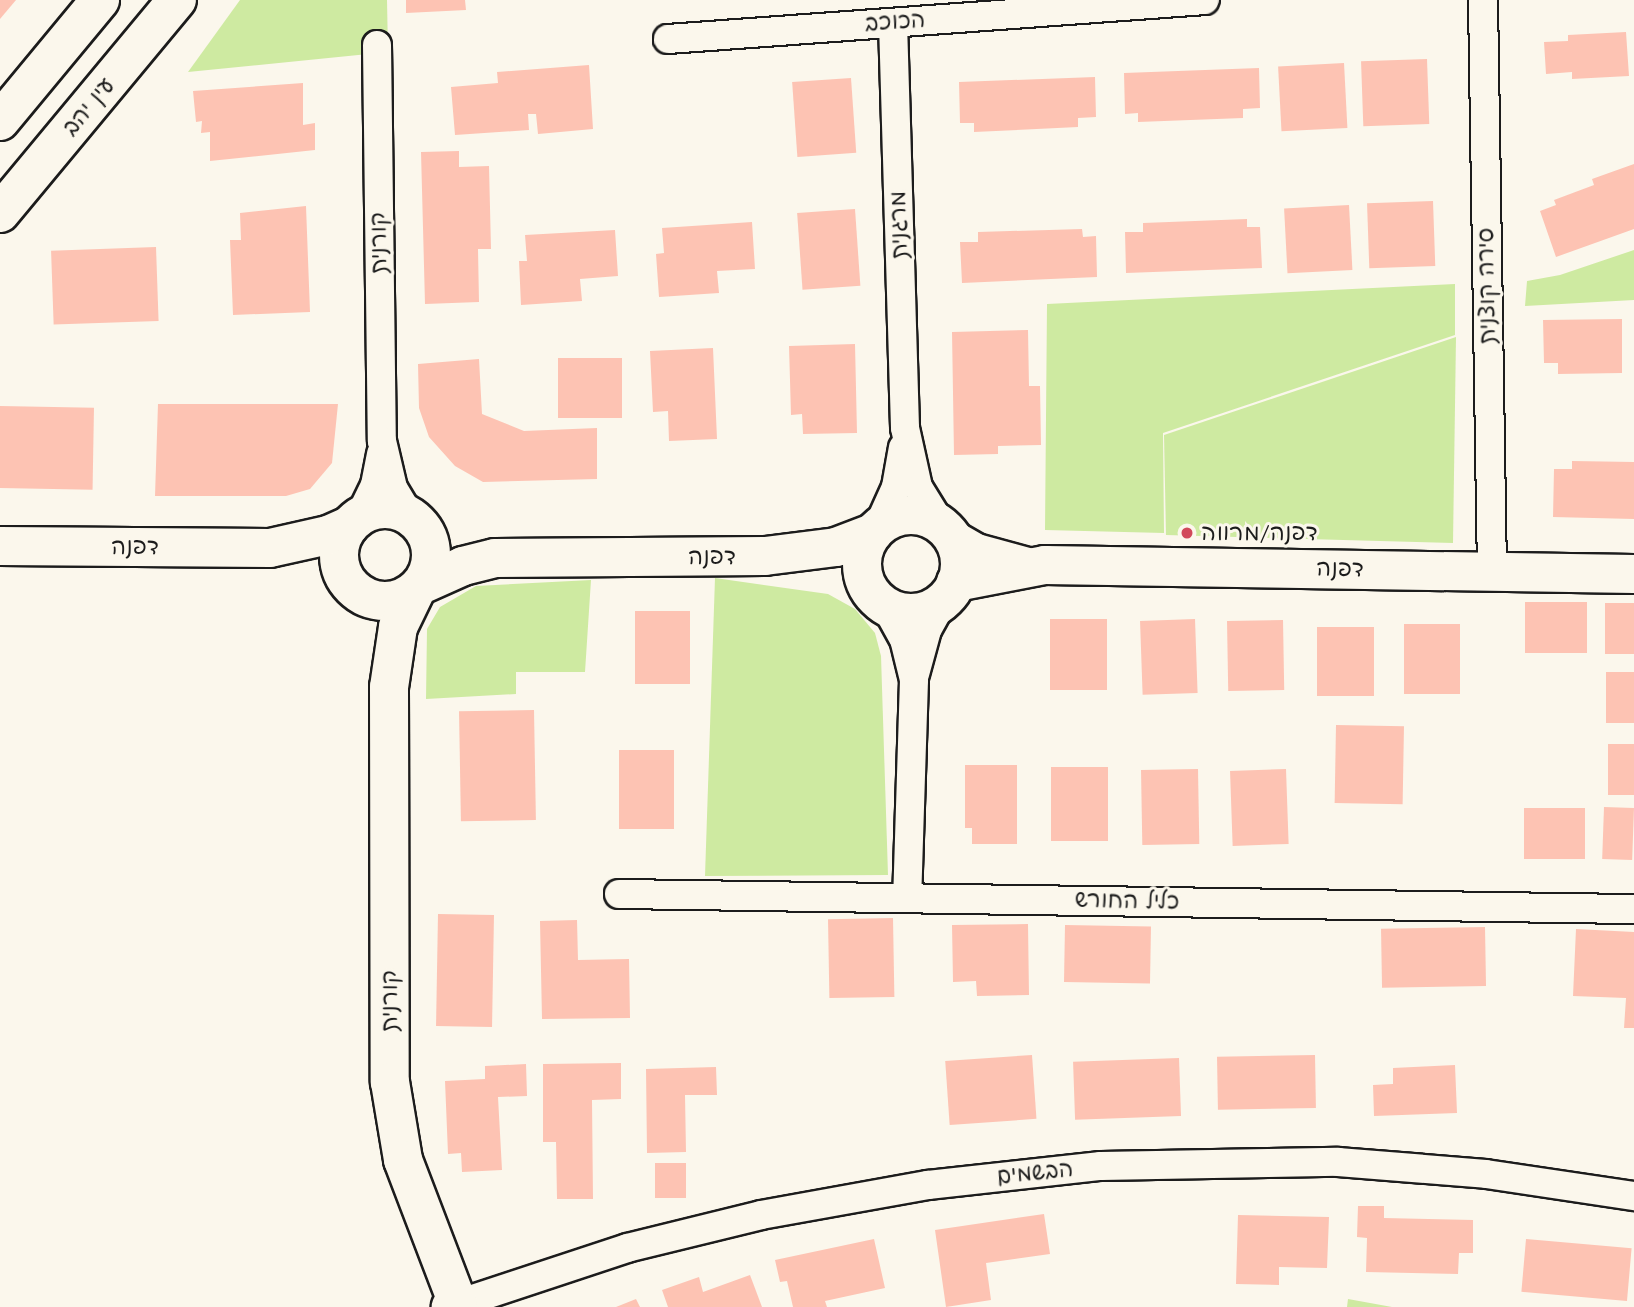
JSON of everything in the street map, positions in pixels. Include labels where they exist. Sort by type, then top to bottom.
[{"type":"street","points":[[0,121],[100,0]]},
{"type":"street","name":"עין יהב","points":[[0,214],[177,0]]},
{"type":"street","name":"הכוכב","points":[[668,39],[1205,0]]},
{"type":"street","name":"סירה קוצנית","points":[[1483,0],[1492,572]]},
{"type":"street","name":"מרגנית","points":[[876,530],[896,487],[905,428],[893,23]]},
{"type":"street","name":"קורנית","points":[[354,522],[377,477],[382,441],[377,45]]},
{"type":"street","name":"מרגנית","points":[[905,428],[918,487],[945,529]]},
{"type":"street","name":"קורנית","points":[[382,441],[393,488],[415,520]]},
{"type":"street","points":[[382,509],[415,520],[431,551],[418,588],[403,598],[382,601],[361,595],[348,583],[339,552],[354,522],[382,509]]},
{"type":"street","points":[[907,898],[914,680],[927,630],[950,592],[960,560],[945,529],[914,515],[892,519],[876,530],[862,561],[877,599],[904,639],[914,680]]},
{"type":"street","name":"דפנה","points":[[415,520],[464,550],[503,558]]},
{"type":"street","name":"דפנה","points":[[0,546],[270,548],[328,535],[354,522]]},
{"type":"street","name":"דפנה","points":[[945,529],[997,555],[1045,565],[1634,574]]},
{"type":"street","name":"דפנה","points":[[418,588],[471,563],[503,558],[753,557],[836,547],[876,530]]},
{"type":"street","name":"דפנה","points":[[270,548],[312,559],[348,583]]},
{"type":"street","name":"דפנה","points":[[753,557],[818,567],[877,599]]},
{"type":"street","name":"דפנה","points":[[950,592],[1045,565]]},
{"type":"street","name":"קורנית","points":[[348,583],[372,627],[389,687]]},
{"type":"street","name":"קורנית","points":[[418,588],[398,627],[389,687],[393,1109],[411,1185],[454,1306]]},
{"type":"street","points":[[877,599],[915,614],[950,592]]},
{"type":"street","name":"כליל החורש","points":[[619,894],[1634,909]]},
{"type":"street","name":"הבשמים","points":[[454,1306],[627,1248],[761,1215],[928,1185],[1089,1167],[1182,1162],[1338,1162],[1486,1174],[1634,1196]]},
{"type":"green space","points":[[240,0],[387,0],[388,52],[188,72]]},
{"type":"green space","points":[[1634,250],[1634,300],[1525,306],[1527,281],[1560,275]]},
{"type":"green space","points":[[1455,284],[1455,335],[1163,433],[1164,533],[1045,530],[1047,304]]},
{"type":"green space","points":[[1456,337],[1453,543],[1166,535],[1164,435]]},
{"type":"green space","points":[[715,578],[828,594],[855,609],[875,633],[881,656],[888,875],[705,876]]},
{"type":"green space","points":[[591,580],[585,672],[516,672],[516,694],[426,699],[427,629],[440,607],[476,586]]},
{"type":"green space","points":[[1348,1299],[1392,1307],[1347,1307]]},
{"type":"building","points":[[0,0],[16,0],[0,19]]},
{"type":"building","points":[[406,0],[465,0],[466,10],[406,13]]},
{"type":"building","points":[[1626,32],[1629,76],[1572,79],[1572,72],[1546,74],[1544,42],[1568,41],[1568,35]]},
{"type":"building","points":[[1427,59],[1429,124],[1363,126],[1361,61]]},
{"type":"building","points":[[1344,63],[1347,128],[1281,131],[1278,66]]},
{"type":"building","points":[[589,65],[593,129],[538,134],[536,114],[528,114],[529,130],[455,135],[451,87],[498,83],[497,72]]},
{"type":"building","points":[[1259,68],[1260,108],[1243,109],[1243,118],[1138,122],[1138,113],[1125,114],[1124,73]]},
{"type":"building","points":[[1095,77],[1096,117],[1078,118],[1078,127],[974,132],[974,123],[960,123],[959,82]]},
{"type":"building","points":[[851,78],[856,153],[797,157],[792,82]]},
{"type":"building","points":[[303,83],[303,125],[315,123],[315,150],[210,161],[210,132],[201,133],[202,121],[196,122],[193,91]]},
{"type":"building","points":[[459,151],[459,167],[489,166],[491,249],[478,249],[479,302],[425,304],[421,152]]},
{"type":"building","points":[[1634,164],[1634,229],[1556,257],[1540,211],[1556,205],[1554,200],[1594,185],[1592,179]]},
{"type":"building","points":[[1433,201],[1435,266],[1369,268],[1367,203]]},
{"type":"building","points":[[1349,205],[1352,270],[1287,273],[1284,208]]},
{"type":"building","points":[[306,206],[310,312],[233,315],[230,240],[241,240],[240,213]]},
{"type":"building","points":[[855,209],[860,286],[803,290],[797,213]]},
{"type":"building","points":[[1247,219],[1247,227],[1260,227],[1262,268],[1126,273],[1125,232],[1143,232],[1143,223]]},
{"type":"building","points":[[752,222],[755,269],[717,271],[719,293],[659,297],[656,254],[664,253],[662,228]]},
{"type":"building","points":[[1082,229],[1083,237],[1096,236],[1097,277],[962,283],[960,242],[978,242],[978,232]]},
{"type":"building","points":[[615,230],[618,276],[580,279],[582,301],[521,305],[519,261],[527,261],[525,235]]},
{"type":"building","points":[[156,247],[159,321],[54,325],[51,251]]},
{"type":"building","points":[[1622,319],[1622,373],[1558,374],[1558,363],[1544,363],[1543,320]]},
{"type":"building","points":[[1028,330],[1029,386],[1040,386],[1041,445],[998,446],[998,454],[954,455],[952,332]]},
{"type":"building","points":[[855,344],[857,433],[803,434],[802,414],[791,415],[789,346]]},
{"type":"building","points":[[713,348],[717,439],[669,441],[668,411],[653,412],[650,351]]},
{"type":"building","points":[[558,358],[622,358],[622,418],[558,418]]},
{"type":"building","points":[[479,359],[482,414],[524,431],[597,428],[597,479],[483,482],[455,466],[429,437],[419,408],[418,364]]},
{"type":"building","points":[[158,404],[338,404],[332,463],[310,489],[286,496],[155,496]]},
{"type":"building","points":[[0,406],[94,408],[93,490],[0,488]]},
{"type":"building","points":[[1572,461],[1634,462],[1634,519],[1553,517],[1554,469],[1572,469]]},
{"type":"building","points":[[1525,602],[1587,602],[1587,653],[1525,653]]},
{"type":"building","points":[[1605,603],[1634,603],[1634,654],[1605,654]]},
{"type":"building","points":[[635,611],[690,611],[690,684],[635,684]]},
{"type":"building","points":[[1050,619],[1107,619],[1107,690],[1050,690]]},
{"type":"building","points":[[1195,619],[1198,693],[1143,695],[1140,621]]},
{"type":"building","points":[[1283,620],[1284,690],[1228,691],[1227,621]]},
{"type":"building","points":[[1404,624],[1460,624],[1460,694],[1404,694]]},
{"type":"building","points":[[1317,627],[1374,627],[1374,696],[1317,696]]},
{"type":"building","points":[[1606,672],[1634,672],[1634,723],[1606,723]]},
{"type":"building","points":[[534,710],[536,820],[461,821],[459,711]]},
{"type":"building","points":[[1336,725],[1404,726],[1403,804],[1335,803]]},
{"type":"building","points":[[1608,744],[1634,744],[1634,795],[1608,795]]},
{"type":"building","points":[[619,750],[674,750],[674,829],[619,829]]},
{"type":"building","points":[[965,765],[1017,765],[1017,844],[972,844],[972,828],[965,828]]},
{"type":"building","points":[[1051,767],[1108,767],[1108,841],[1051,841]]},
{"type":"building","points":[[1198,769],[1199,844],[1142,845],[1141,770]]},
{"type":"building","points":[[1286,769],[1289,844],[1233,846],[1230,771]]},
{"type":"building","points":[[1604,807],[1634,808],[1632,860],[1602,859]]},
{"type":"building","points":[[1524,808],[1585,808],[1585,859],[1524,859]]},
{"type":"building","points":[[438,914],[494,915],[492,1027],[436,1026]]},
{"type":"building","points":[[893,918],[894,997],[829,998],[828,919]]},
{"type":"building","points":[[577,920],[578,960],[629,959],[630,1018],[542,1019],[540,921]]},
{"type":"building","points":[[1028,924],[1029,995],[977,996],[976,981],[953,982],[952,925]]},
{"type":"building","points":[[1065,925],[1151,927],[1150,983],[1064,982]]},
{"type":"building","points":[[1485,927],[1486,986],[1382,988],[1381,929]]},
{"type":"building","points":[[1576,929],[1634,932],[1634,1028],[1624,1028],[1626,998],[1573,996]]},
{"type":"building","points":[[1032,1055],[1036,1119],[950,1125],[945,1061]]},
{"type":"building","points":[[1315,1055],[1316,1108],[1218,1110],[1217,1057]]},
{"type":"building","points":[[1179,1058],[1181,1116],[1075,1120],[1073,1062]]},
{"type":"building","points":[[621,1063],[621,1099],[592,1100],[593,1199],[557,1199],[556,1142],[543,1142],[543,1064]]},
{"type":"building","points":[[526,1064],[527,1096],[498,1097],[502,1170],[462,1172],[461,1153],[448,1154],[445,1081],[485,1079],[485,1066]]},
{"type":"building","points":[[1455,1065],[1457,1113],[1374,1116],[1373,1085],[1393,1084],[1393,1068]]},
{"type":"building","points":[[716,1067],[717,1095],[685,1095],[686,1152],[647,1153],[646,1069]]},
{"type":"building","points":[[655,1163],[686,1163],[686,1198],[655,1198]]},
{"type":"building","points":[[1358,1206],[1384,1206],[1384,1218],[1473,1220],[1473,1253],[1459,1253],[1458,1274],[1366,1272],[1367,1238],[1357,1237]]},
{"type":"building","points":[[1044,1214],[1050,1254],[986,1263],[991,1300],[946,1307],[935,1230]]},
{"type":"building","points":[[1238,1215],[1329,1217],[1327,1268],[1279,1267],[1279,1285],[1236,1284]]},
{"type":"building","points":[[874,1239],[885,1288],[825,1301],[827,1307],[793,1307],[787,1281],[780,1282],[775,1260]]},
{"type":"building","points":[[1526,1239],[1632,1248],[1627,1301],[1521,1292]]},
{"type":"building","points":[[750,1275],[762,1307],[668,1307],[662,1290],[699,1277],[703,1292]]},
{"type":"building","points":[[636,1299],[640,1307],[616,1307]]},
{"type":"place","name":"דפנה/מרווה","points":[[1187,533]]}]
